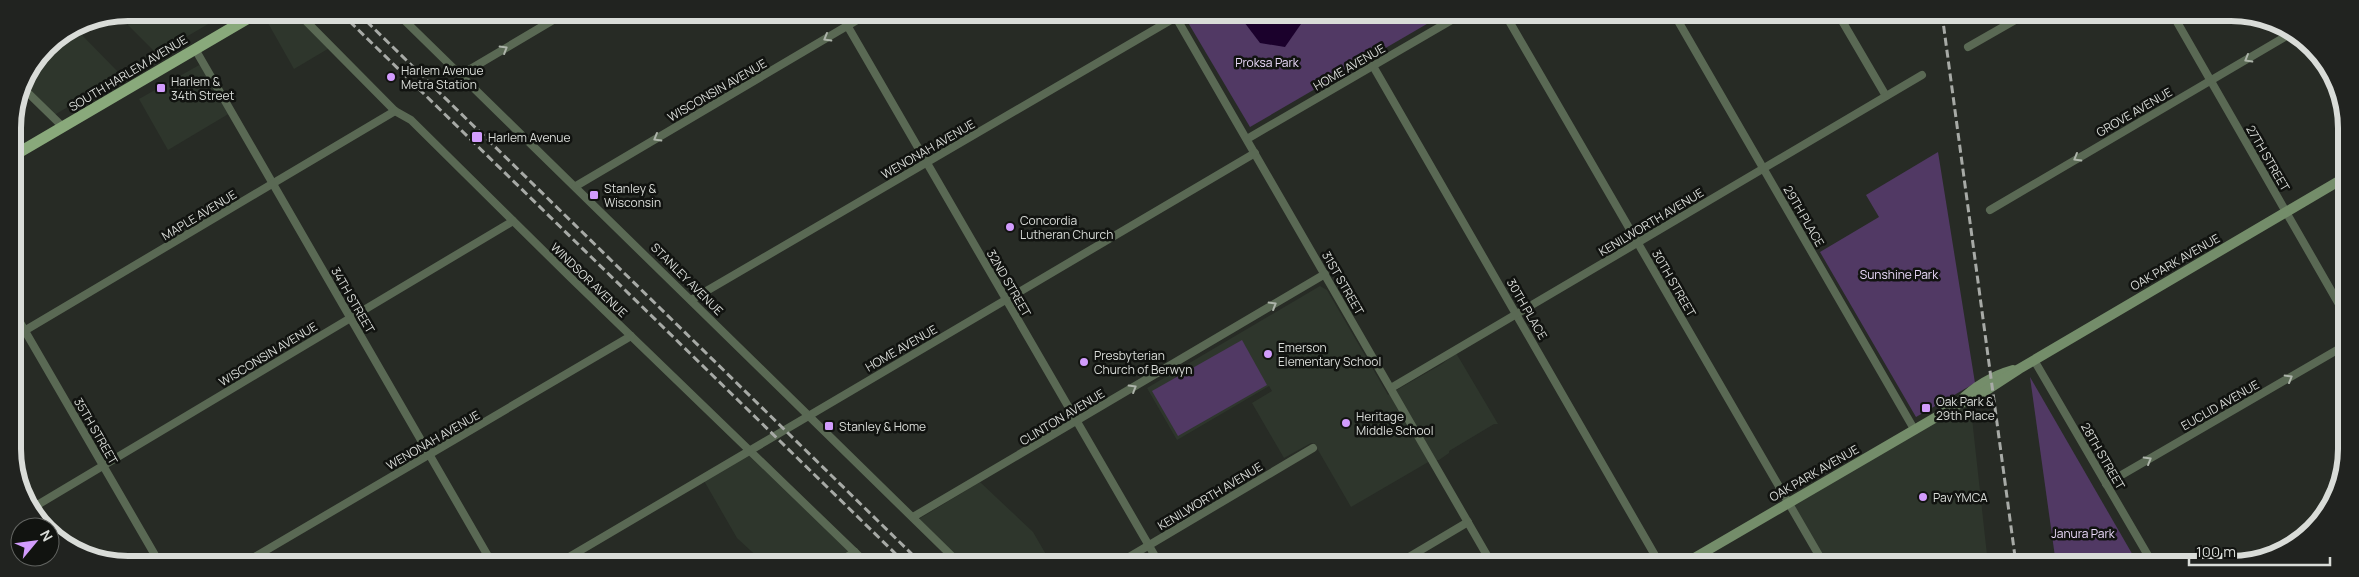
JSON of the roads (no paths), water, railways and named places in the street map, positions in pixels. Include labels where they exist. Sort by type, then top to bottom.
[{"type":"main road","name":"SOUTH HARLEM AVENUE","points":[[21,151],[240,22]]},
{"type":"street","name":"WINDSOR AVENUE","points":[[306,21],[396,111],[411,120],[859,556]]},
{"type":"street","name":"STANLEY AVENUE","points":[[406,21],[462,74],[952,556]]},
{"type":"street","points":[[462,74],[551,21]]},
{"type":"street","name":"32ND STREET","points":[[844,21],[1155,556]]},
{"type":"street","name":"WISCONSIN AVENUE","points":[[576,186],[855,21]]},
{"type":"street","name":"WENONAH AVENUE","points":[[691,300],[1165,21]]},
{"type":"street","name":"31ST STREET","points":[[1178,21],[1487,556]]},
{"type":"street","name":"HOME AVENUE","points":[[1247,139],[1450,21]]},
{"type":"street","name":"30TH STREET","points":[[1509,21],[1819,556]]},
{"type":"street","name":"29TH PLACE","points":[[1678,21],[1914,429]]},
{"type":"street","points":[[1842,21],[1886,96]]},
{"type":"street","points":[[1968,47],[2012,21]]},
{"type":"street","name":"27TH STREET","points":[[2176,21],[2338,303]]},
{"type":"street","name":"GROVE AVENUE","points":[[1990,210],[2286,36]]},
{"type":"street","name":"34TH STREET","points":[[195,49],[488,556]]},
{"type":"street","name":"30TH PLACE","points":[[1373,66],[1655,556]]},
{"type":"street","name":"KENILWORTH AVENUE","points":[[1391,388],[1516,312],[1638,243],[1922,75]]},
{"type":"street","points":[[27,92],[62,127]]},
{"type":"street","name":"MAPLE AVENUE","points":[[21,333],[396,111]]},
{"type":"street","name":"HOME AVENUE","points":[[571,556],[1255,153]]},
{"type":"street","name":"OAK PARK AVENUE","points":[[1698,556],[1957,405],[1972,390],[1997,375],[2018,369],[2034,360],[2338,182]]},
{"type":"street","name":"WISCONSIN AVENUE","points":[[38,505],[513,221]]},
{"type":"street","name":"CLINTON AVENUE","points":[[912,517],[1325,274]]},
{"type":"street","name":"35TH STREET","points":[[21,324],[156,556]]},
{"type":"street","name":"WENONAH AVENUE","points":[[256,556],[631,336]]},
{"type":"street","name":"EUCLID AVENUE","points":[[2106,484],[2338,349]]},
{"type":"street","name":"28TH STREET","points":[[2034,360],[2148,556]]},
{"type":"street","name":"KENILWORTH AVENUE","points":[[1131,556],[1313,448]]},
{"type":"street","points":[[1412,556],[1468,522]]},
{"type":"street","points":[[848,556],[855,552]]},
{"type":"railway","points":[[349,21],[898,556]]},
{"type":"railway","points":[[366,21],[914,556]]},
{"type":"railway","points":[[1943,21],[2015,556]]},
{"type":"place","name":"Harlem Avenue Metra Station","points":[[391,77]]},
{"type":"place","name":"Harlem & 34th Street","points":[[161,88]]},
{"type":"place","name":"Harlem Avenue","points":[[477,137]]},
{"type":"place","name":"Stanley & Wisconsin","points":[[594,195]]},
{"type":"place","name":"Concordia Lutheran Church","points":[[1010,227]]},
{"type":"place","name":"Emerson Elementary School","points":[[1268,354]]},
{"type":"place","name":"Presbyterian Church of Berwyn","points":[[1084,362]]},
{"type":"place","name":"Oak Park & 29th Place","points":[[1926,408]]},
{"type":"place","name":"Heritage Middle School","points":[[1346,423]]},
{"type":"place","name":"Stanley & Home","points":[[829,426]]},
{"type":"place","name":"Pav YMCA","points":[[1923,497]]},
{"type":"park label","name":"Proksa Park","points":[[1267,62]]},
{"type":"park label","name":"Sunshine Park","points":[[1899,274]]},
{"type":"park label","name":"Janura Park","points":[[2083,533]]}]
